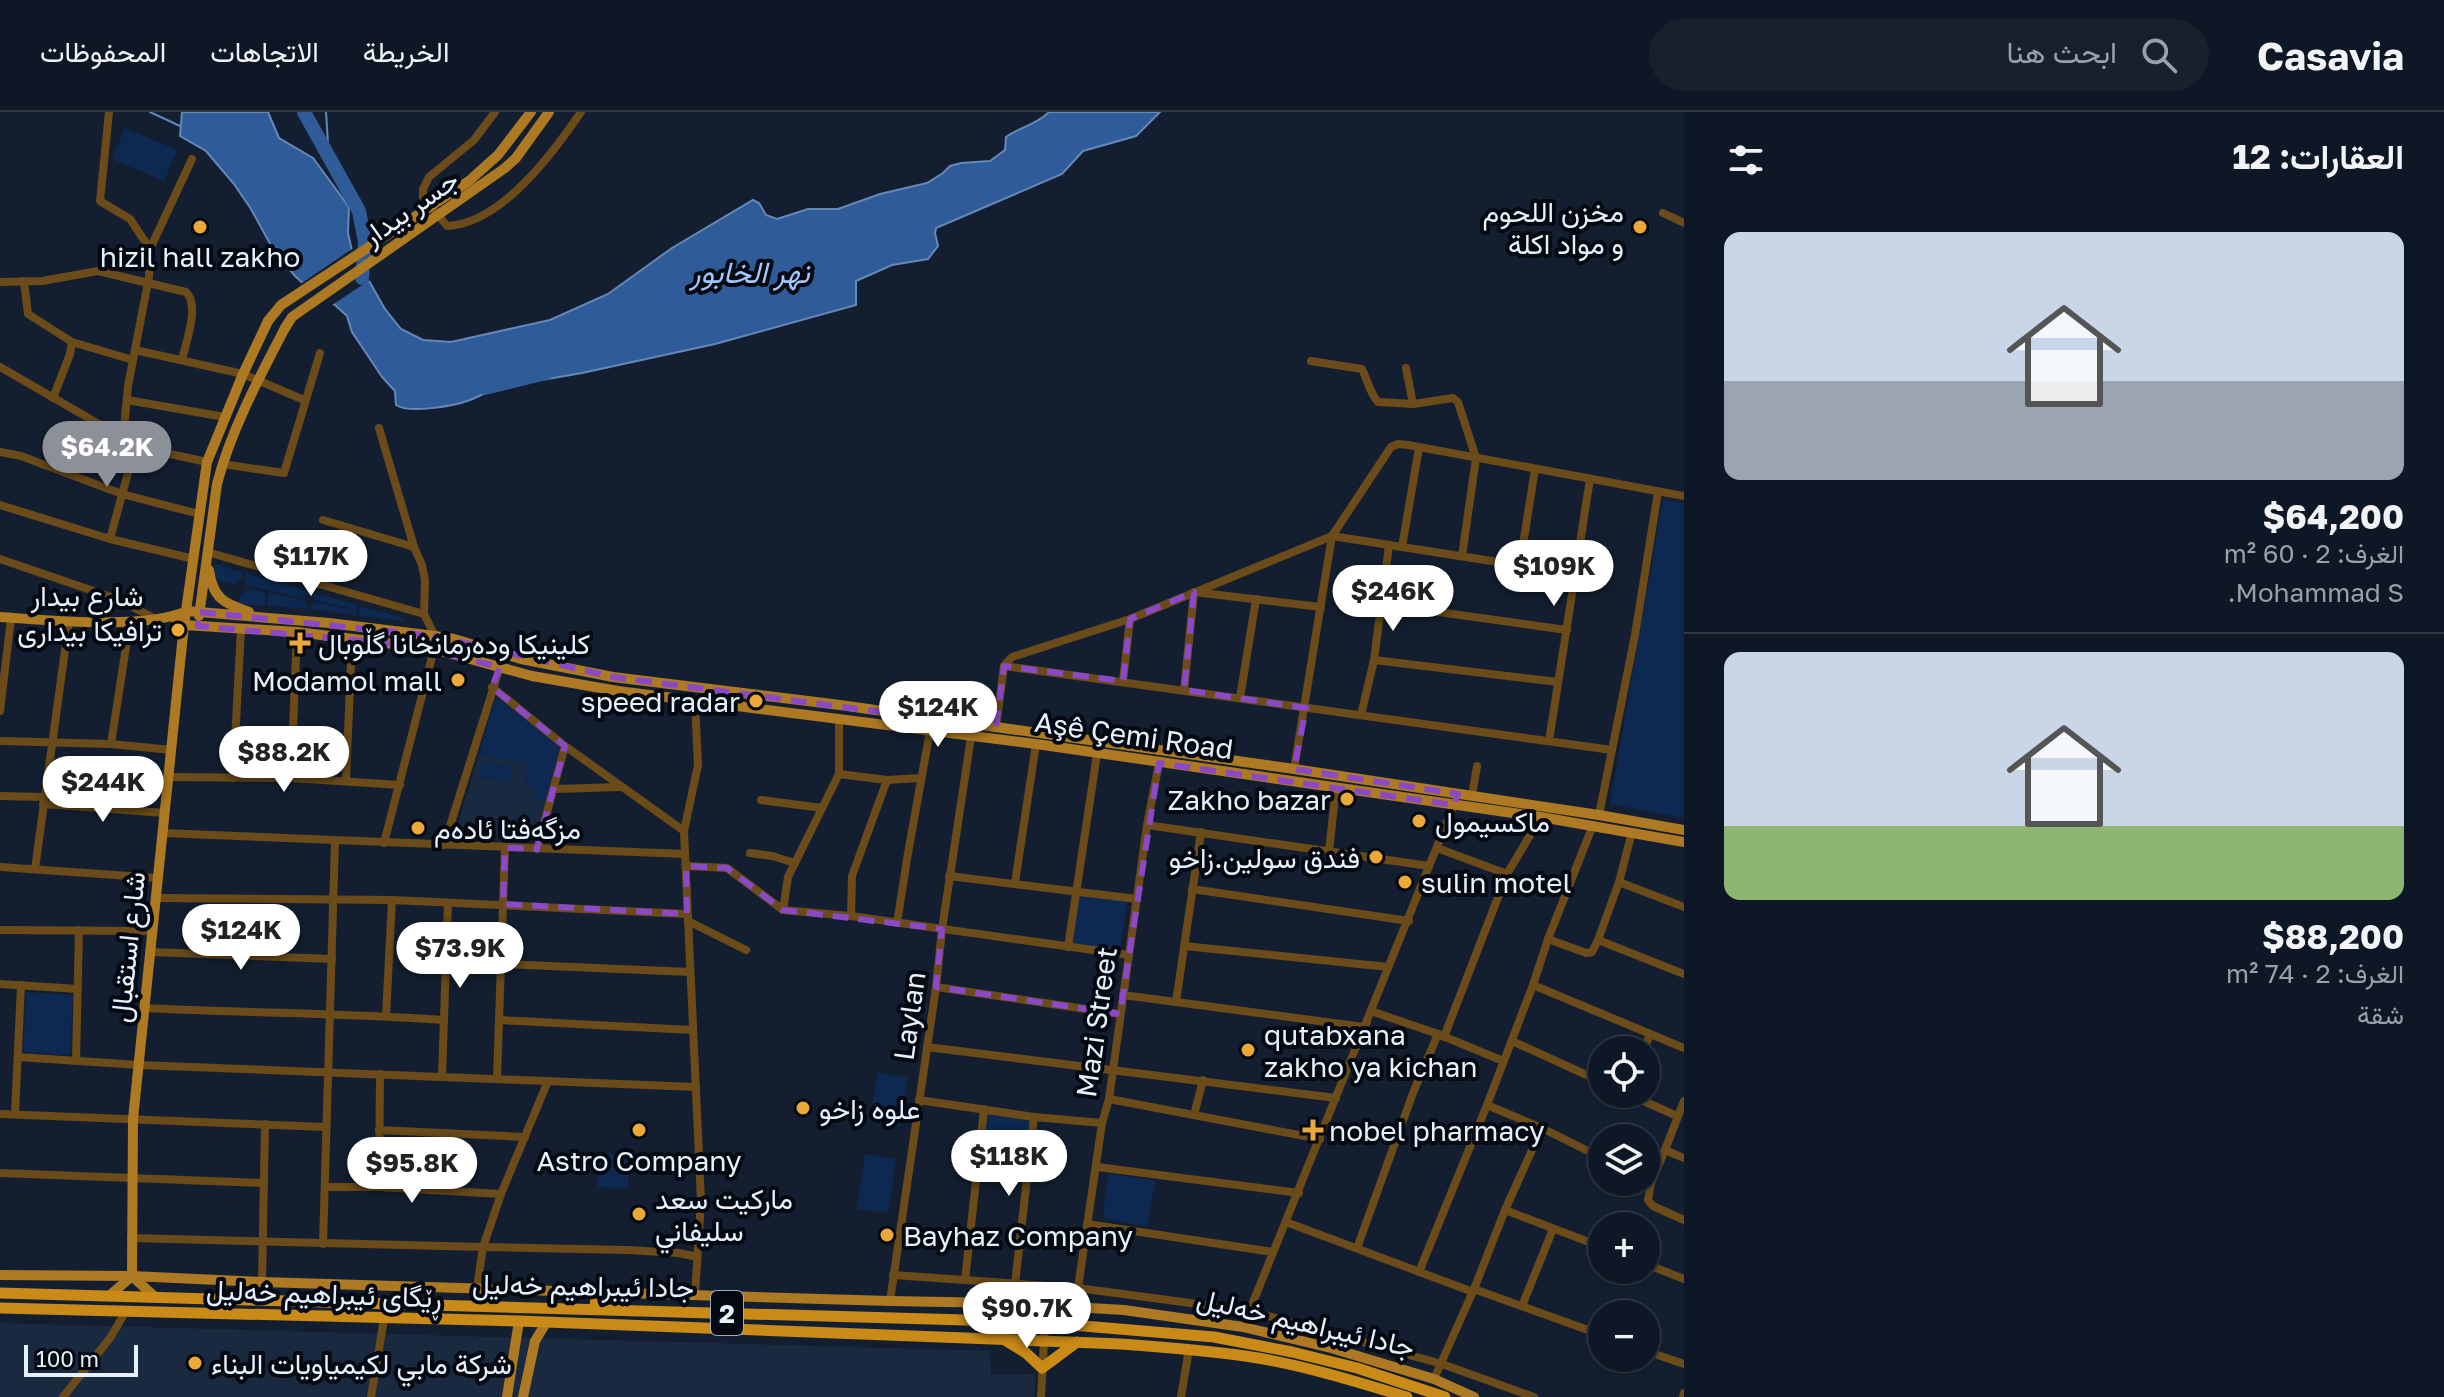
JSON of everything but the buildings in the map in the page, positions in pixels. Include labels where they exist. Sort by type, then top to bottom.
[{"type":"highway","points":[[595,1309],[596,1292]]},
{"type":"highway","name":"جادا ئیبراهیم خەلیل","points":[[0,1293],[1045,1323],[1214,1337],[1357,1368],[1445,1397]]},
{"type":"highway","points":[[304,1302],[304,1317]]},
{"type":"highway","points":[[349,1303],[349,1318]]},
{"type":"highway","name":"ڕێگای ئیبراهیم خەلیل","points":[[0,1308],[742,1329]]},
{"type":"highway","name":"جادا ئیبراهیم خەلیل","points":[[742,1329],[1189,1349],[1248,1356],[1344,1377],[1407,1397]]},
{"type":"highway","points":[[1004,1339],[1042,1368],[1078,1342]]},
{"type":"main road","name":"جسر بيدار","points":[[268,321],[281,305],[469,181],[498,155],[531,112]]},
{"type":"main road","name":"جسر بيدار","points":[[258,380],[292,317],[505,168],[516,158],[549,112]]},
{"type":"main road","name":"شارع استقبال","points":[[132,1276],[133,1119],[184,625],[199,514],[207,462],[268,321]]},
{"type":"main road","points":[[198,626],[222,464],[258,380]]},
{"type":"main road","points":[[207,552],[214,594],[234,606],[271,617]]},
{"type":"main road","name":"Aşê Çemi Road","points":[[187,611],[271,617],[435,636],[521,659],[613,677],[840,705],[1294,769],[1684,842]]},
{"type":"main road","name":"شارع بيدار","points":[[6,618],[130,621],[173,617],[187,611]]},
{"type":"main road","points":[[173,617],[184,625]]},
{"type":"main road","name":"Aşê Çemi Road","points":[[184,625],[297,632],[434,649],[532,676],[695,702],[1036,744],[1336,788],[1456,799],[1472,796],[1684,830]]},
{"type":"main road","name":"جادا ئیبراهیم خەلیل","points":[[0,1275],[132,1276],[695,1296],[948,1301],[1124,1310],[1243,1327],[1331,1348],[1434,1379],[1474,1397]]},
{"type":"main road","points":[[109,1296],[132,1276],[155,1297]]},
{"type":"main road","points":[[507,1397],[519,1321]]},
{"type":"main road","points":[[523,1397],[532,1350],[546,1323]]},
{"type":"street","points":[[109,112],[100,201],[130,219],[150,249]]},
{"type":"street","points":[[495,112],[474,140],[425,181],[423,197],[447,226],[458,225],[495,207],[522,186],[562,140],[581,112]]},
{"type":"street","points":[[123,438],[150,249],[192,159]]},
{"type":"street","points":[[1663,213],[1684,223]]},
{"type":"street","points":[[0,282],[42,281],[98,271],[186,292],[194,305],[182,360]]},
{"type":"street","points":[[24,281],[28,314],[72,342],[134,355],[182,360],[243,374],[304,400]]},
{"type":"street","points":[[53,398],[72,342]]},
{"type":"street","points":[[222,464],[284,473],[320,353]]},
{"type":"street","points":[[1311,361],[1362,369],[1370,393],[1378,402],[1413,404],[1443,398],[1453,398],[1458,402],[1476,458],[1462,556]]},
{"type":"street","points":[[0,367],[123,438],[129,445],[207,462]]},
{"type":"street","points":[[1406,368],[1413,404]]},
{"type":"street","points":[[127,400],[225,417]]},
{"type":"street","points":[[379,428],[422,565],[424,614],[435,636]]},
{"type":"street","points":[[1294,769],[1332,536],[1391,447],[1398,444],[1684,496]]},
{"type":"street","points":[[110,539],[135,447]]},
{"type":"street","points":[[1402,547],[1419,448]]},
{"type":"street","points":[[0,452],[21,456],[122,494],[199,514]]},
{"type":"street","points":[[1520,564],[1535,469]]},
{"type":"street","points":[[1549,741],[1590,479]]},
{"type":"street","points":[[1599,815],[1635,635],[1658,492]]},
{"type":"street","points":[[0,505],[110,539],[194,559]]},
{"type":"street","points":[[323,520],[414,547]]},
{"type":"street","points":[[996,727],[1004,666],[1015,656],[1130,619],[1332,536],[1575,574]]},
{"type":"street","points":[[1361,715],[1374,660],[1389,545]]},
{"type":"street","points":[[207,552],[424,614]]},
{"type":"street","points":[[0,559],[117,599],[156,619]]},
{"type":"street","points":[[1194,592],[1321,607]]},
{"type":"street","points":[[1184,690],[1194,592]]},
{"type":"street","points":[[1240,698],[1256,599]]},
{"type":"street","points":[[1381,604],[1567,630]]},
{"type":"street","points":[[0,711],[6,618]]},
{"type":"street","points":[[1123,681],[1130,619]]},
{"type":"street","points":[[35,869],[69,621]]},
{"type":"street","points":[[111,744],[130,621]]},
{"type":"street","points":[[233,778],[241,629]]},
{"type":"street","points":[[291,778],[297,632]]},
{"type":"street","points":[[346,781],[352,639]]},
{"type":"street","points":[[384,843],[434,649]]},
{"type":"street","points":[[1374,660],[1558,682]]},
{"type":"street","points":[[1004,666],[1612,750]]},
{"type":"street","points":[[444,845],[500,667]]},
{"type":"street","points":[[492,687],[565,746],[684,831]]},
{"type":"street","points":[[695,702],[698,765],[684,831],[701,1200],[695,1296]]},
{"type":"street","points":[[783,910],[788,877],[839,774],[839,720]]},
{"type":"street","points":[[897,923],[930,731]]},
{"type":"street","name":"Laylan","points":[[890,1301],[971,737]]},
{"type":"street","points":[[0,741],[111,744],[172,750]]},
{"type":"street","points":[[1015,883],[1036,744]]},
{"type":"street","points":[[537,849],[565,746]]},
{"type":"street","points":[[1068,947],[1097,754]]},
{"type":"street","name":"Mazi Street","points":[[1078,1288],[1102,1123],[1109,1099],[1147,825],[1159,763]]},
{"type":"street","points":[[1472,796],[1477,766]]},
{"type":"street","points":[[839,774],[887,780],[921,778]]},
{"type":"street","points":[[169,777],[291,778],[400,785]]},
{"type":"street","points":[[851,916],[852,876],[887,780]]},
{"type":"street","points":[[554,789],[622,787]]},
{"type":"street","points":[[1329,851],[1336,788]]},
{"type":"street","points":[[0,796],[165,813]]},
{"type":"street","points":[[1243,1327],[1456,799]]},
{"type":"street","points":[[761,800],[822,808]]},
{"type":"street","points":[[1357,1248],[1413,1093],[1441,1036],[1507,874],[1541,817]]},
{"type":"street","points":[[1147,825],[1429,866]]},
{"type":"street","points":[[1419,1272],[1512,1041],[1593,825]]},
{"type":"street","points":[[1176,1002],[1201,832]]},
{"type":"street","points":[[1548,939],[1586,953],[1592,952],[1619,882],[1632,832]]},
{"type":"street","points":[[163,833],[685,854]]},
{"type":"street","points":[[323,1244],[335,841]]},
{"type":"street","points":[[497,1078],[505,848]]},
{"type":"street","points":[[1437,848],[1507,874]]},
{"type":"street","points":[[750,853],[795,863]]},
{"type":"street","points":[[686,866],[727,868],[783,910],[851,916],[1129,955]]},
{"type":"street","points":[[0,867],[158,878]]},
{"type":"street","points":[[949,876],[1137,899]]},
{"type":"street","points":[[1619,882],[1684,907]]},
{"type":"street","points":[[1192,889],[1409,921]]},
{"type":"street","points":[[156,898],[392,900],[687,917],[746,950]]},
{"type":"street","points":[[386,1016],[392,900]]},
{"type":"street","points":[[442,1076],[448,903]]},
{"type":"street","points":[[0,930],[153,931]]},
{"type":"street","points":[[76,1061],[79,930]]},
{"type":"street","points":[[1598,940],[1684,974]]},
{"type":"street","points":[[1184,946],[1388,967]]},
{"type":"street","points":[[151,952],[332,959]]},
{"type":"street","points":[[501,964],[690,972]]},
{"type":"street","points":[[0,984],[78,989]]},
{"type":"street","points":[[15,1114],[21,985]]},
{"type":"street","points":[[1533,985],[1684,1048]]},
{"type":"street","points":[[936,987],[1120,1014]]},
{"type":"street","points":[[1123,995],[1364,1027],[1367,1021]]},
{"type":"street","points":[[145,1008],[443,1020]]},
{"type":"street","points":[[1371,1011],[1503,1061]]},
{"type":"street","points":[[499,1020],[692,1030]]},
{"type":"street","points":[[1512,1041],[1588,1076]]},
{"type":"street","points":[[927,1047],[1336,1098]]},
{"type":"street","points":[[18,1057],[139,1065],[696,1087]]},
{"type":"street","points":[[379,1187],[380,1074]]},
{"type":"street","points":[[1194,1115],[1203,1080]]},
{"type":"street","points":[[477,1288],[483,1247],[501,1194],[548,1081]]},
{"type":"street","points":[[1109,1099],[1320,1139]]},
{"type":"street","points":[[919,1100],[1034,1117],[1102,1123]]},
{"type":"street","points":[[1660,1159],[1684,1101]]},
{"type":"street","points":[[1487,1105],[1588,1151]]},
{"type":"street","points":[[1659,1108],[1677,1116]]},
{"type":"street","points":[[965,1280],[984,1109]]},
{"type":"street","points":[[0,1114],[326,1127]]},
{"type":"street","points":[[1015,1284],[1034,1117]]},
{"type":"street","points":[[262,1282],[265,1124]]},
{"type":"street","points":[[1434,1379],[1542,1128]]},
{"type":"street","points":[[379,1130],[525,1137]]},
{"type":"street","points":[[1665,1150],[1684,1158]]},
{"type":"street","points":[[979,1152],[1029,1160]]},
{"type":"street","points":[[1097,1167],[1299,1193]]},
{"type":"street","points":[[0,1173],[264,1183]]},
{"type":"street","points":[[325,1187],[501,1194]]},
{"type":"street","points":[[1648,1196],[1653,1206],[1684,1220]]},
{"type":"street","points":[[1505,1210],[1588,1242]]},
{"type":"street","points":[[1286,1222],[1588,1330]]},
{"type":"street","points":[[1087,1224],[1273,1252]]},
{"type":"street","points":[[1522,1306],[1553,1229]]},
{"type":"street","points":[[131,1238],[627,1250],[697,1257]]},
{"type":"street","points":[[1660,1270],[1684,1279]]},
{"type":"street","points":[[893,1275],[1078,1288],[1250,1311],[1442,1364],[1534,1397]]},
{"type":"street","points":[[1041,1397],[1046,1305]]},
{"type":"street","points":[[63,1397],[110,1338],[126,1311]]},
{"type":"street","points":[[371,1397],[384,1319]]},
{"type":"street","points":[[1181,1397],[1189,1349]]},
{"type":"street","points":[[1660,1356],[1684,1364]]},
{"type":"highlighted area","points":[[1194,592],[1184,690],[1306,708],[1294,769],[1458,794],[1454,805],[1159,763],[1120,1014],[936,987],[942,929],[783,910],[727,868],[686,866],[687,914],[503,904],[505,848],[537,849],[565,746],[492,687],[500,667],[407,645],[198,626],[199,612],[435,636],[613,677],[996,727],[1004,666],[1123,681],[1130,619]]},
{"type":"shaded area","points":[[125,128],[177,150],[164,181],[112,159]]},
{"type":"shaded area","points":[[1663,500],[1684,503],[1684,818],[1610,804]]},
{"type":"shaded area","points":[[215,564],[243,573],[242,579],[234,584],[214,579]]},
{"type":"shaded area","points":[[246,573],[308,591],[308,595],[303,598],[248,586],[244,580]]},
{"type":"shaded area","points":[[248,589],[266,593],[265,606],[237,604],[241,594]]},
{"type":"shaded area","points":[[311,592],[357,605],[357,610],[314,600]]},
{"type":"shaded area","points":[[269,593],[303,600],[307,609],[267,605]]},
{"type":"shaded area","points":[[314,602],[357,611],[356,615],[309,609]]},
{"type":"shaded area","points":[[359,606],[404,618],[404,621],[359,616]]},
{"type":"shaded area","points":[[495,700],[500,700],[560,745],[536,837],[456,831]]},
{"type":"shaded area","points":[[495,700],[500,700],[560,745],[547,801],[533,798],[533,788],[525,787],[527,763],[479,755]]},
{"type":"shaded area","points":[[482,762],[512,766],[509,782],[480,778]]},
{"type":"shaded area","points":[[1077,894],[1127,901],[1120,950],[1070,943]]},
{"type":"shaded area","points":[[26,992],[73,995],[70,1055],[23,1052]]},
{"type":"shaded area","points":[[878,1073],[908,1078],[900,1127],[870,1122]]},
{"type":"shaded area","points":[[987,1113],[1030,1120],[1026,1157],[982,1150]]},
{"type":"shaded area","points":[[598,1154],[628,1154],[628,1188],[598,1187]]},
{"type":"shaded area","points":[[865,1154],[896,1159],[888,1213],[857,1209]]},
{"type":"shaded area","points":[[1108,1176],[1153,1180],[1147,1227],[1105,1219]]},
{"type":"shaded area","points":[[0,1323],[990,1351],[991,1375],[1036,1374],[1034,1397],[0,1397]]},
{"type":"water","name":"نهر الخابور","points":[[182,112],[268,112],[279,138],[313,158],[349,207],[348,233],[352,251],[385,309],[401,329],[423,340],[451,342],[550,320],[608,294],[672,248],[753,200],[759,203],[766,215],[777,219],[808,209],[838,209],[880,194],[927,183],[950,166],[990,161],[1005,150],[1006,137],[1049,112],[1160,112],[1136,136],[1083,151],[1062,174],[936,228],[938,246],[928,259],[892,265],[856,281],[856,305],[715,344],[582,373],[536,381],[521,375],[470,400],[443,407],[411,409],[396,405],[395,391],[352,332],[347,316],[296,277],[275,253],[234,184],[206,151],[180,136]]},
{"type":"pier","points":[[355,247],[373,278],[329,307],[299,285]]},
{"type":"waterway","points":[[150,112],[180,126]]},
{"type":"waterway","name":"نهر الخابور","points":[[304,112],[359,211],[365,242],[362,278]]},
{"type":"waterway","points":[[326,112],[329,159]]},
{"type":"waterway","name":"نهر الخابور","points":[[485,388],[546,373]]},
{"type":"place","name":"hizil hall zakho","points":[[200,227]]},
{"type":"place","name":"مخزن اللحوم و مواد اكلة","points":[[1640,227]]},
{"type":"place","name":"ترافيكا بيدارى","points":[[178,630]]},
{"type":"place","name":"کلینیکا ودەرمانخانا گڵوبال","points":[[300,643]]},
{"type":"place","name":"Modamol mall","points":[[458,680]]},
{"type":"place","name":"speed radar","points":[[756,701]]},
{"type":"place","name":"Zakho bazar","points":[[1347,799]]},
{"type":"place","name":"ماكسيمول","points":[[1419,821]]},
{"type":"place","name":"مزگەفتا ئادەم","points":[[418,828]]},
{"type":"place","name":"فندق سولين.زاخو","points":[[1376,857]]},
{"type":"place","name":"sulin motel","points":[[1405,882]]},
{"type":"place","name":"qutabxana zakho ya kichan","points":[[1248,1050]]},
{"type":"place","name":"علوه زاخو","points":[[803,1108]]},
{"type":"place","name":"Astro Company","points":[[639,1130]]},
{"type":"place","name":"nobel pharmacy","points":[[1313,1130]]},
{"type":"place","name":"ماركيت سعد سليفاني","points":[[639,1214]]},
{"type":"place","name":"Bayhaz Company","points":[[887,1235]]},
{"type":"place","name":"شركة مابي لكيمياويات البناء","points":[[195,1363]]}]
